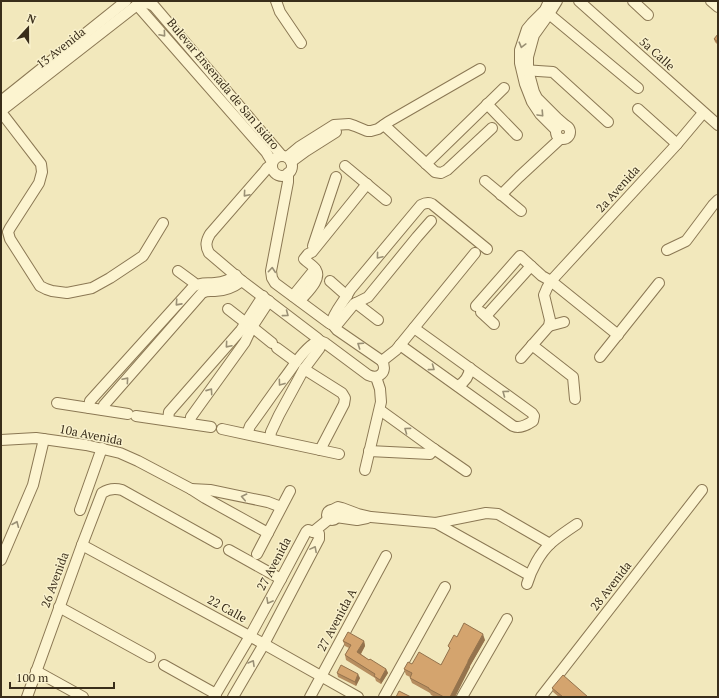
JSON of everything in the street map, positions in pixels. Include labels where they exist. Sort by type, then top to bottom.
[{"type":"street","points":[[1,101],[126,1]]},
{"type":"street","points":[[276,1],[280,12],[302,43]]},
{"type":"street","points":[[501,195],[560,131],[557,118],[537,98],[525,70],[534,35],[548,8],[557,1]]},
{"type":"street","name":"5a Calle","points":[[579,1],[718,125]]},
{"type":"street","points":[[633,1],[648,15]]},
{"type":"street","points":[[711,1],[718,7]]},
{"type":"street","name":"Bulevar Ensenada de San Isidro","points":[[287,158],[152,2],[137,5],[266,152],[272,163],[210,234],[207,240],[207,248],[211,256],[321,341],[372,376]]},
{"type":"street","name":"13 Avenida","points":[[1,112],[137,5]]},
{"type":"street","points":[[548,8],[638,88]]},
{"type":"street","points":[[153,22],[162,14]]},
{"type":"street","points":[[287,158],[292,167],[288,173],[283,176],[276,174],[272,170],[272,163],[277,156],[287,158],[306,151],[339,130],[342,124],[352,125],[367,131],[378,129],[480,69]]},
{"type":"street","points":[[525,70],[550,71],[555,73],[608,122]]},
{"type":"street","points":[[426,164],[504,88]]},
{"type":"street","points":[[487,104],[517,135]]},
{"type":"street","points":[[638,109],[677,144]]},
{"type":"street","points":[[1,112],[41,164],[42,172],[39,183],[8,232],[10,239],[40,286],[52,291],[67,293],[92,288],[143,256],[163,223]]},
{"type":"street","name":"2a Avenida","points":[[551,281],[704,113]]},
{"type":"street","points":[[384,125],[435,172],[447,170],[492,128]]},
{"type":"street","points":[[345,166],[386,200]]},
{"type":"street","points":[[288,173],[288,182],[271,274],[272,278],[275,283],[382,361],[384,364],[384,371],[379,376],[372,376]]},
{"type":"street","points":[[312,252],[336,177]]},
{"type":"street","points":[[485,181],[521,211]]},
{"type":"street","points":[[296,298],[317,279],[318,275],[315,269],[304,259],[312,252],[367,184]]},
{"type":"street","points":[[667,250],[686,241],[712,205],[718,200]]},
{"type":"street","points":[[270,439],[271,432],[300,366],[304,352],[313,343],[321,341],[330,344],[334,341],[337,335],[333,326],[335,313],[350,290],[421,205],[426,203],[432,204],[487,248]]},
{"type":"street","points":[[333,326],[354,304],[368,297],[431,221]]},
{"type":"street","points":[[404,226],[417,237]]},
{"type":"street","points":[[382,361],[396,350],[475,253]]},
{"type":"street","points":[[494,324],[473,304],[520,256],[542,276],[551,281],[618,335]]},
{"type":"street","points":[[486,316],[531,266]]},
{"type":"street","points":[[178,271],[196,285]]},
{"type":"street","points":[[89,408],[90,401],[190,289],[203,283],[221,282],[239,278]]},
{"type":"street","points":[[103,410],[104,405],[202,293],[227,289],[235,286],[239,278]]},
{"type":"street","points":[[330,281],[347,296]]},
{"type":"street","points":[[522,358],[549,326],[550,320],[544,296],[551,281]]},
{"type":"street","points":[[600,357],[659,283]]},
{"type":"street","points":[[190,424],[191,417],[245,342],[249,325],[266,298]]},
{"type":"street","points":[[356,303],[378,320]]},
{"type":"street","points":[[228,309],[300,366],[342,393],[345,398],[344,404],[320,450]]},
{"type":"street","points":[[549,326],[564,322]]},
{"type":"street","points":[[321,341],[316,333],[319,326],[324,324],[333,326]]},
{"type":"street","points":[[168,420],[169,412],[241,330],[249,325]]},
{"type":"street","points":[[400,345],[514,426],[521,427],[533,421],[534,416],[532,413],[414,328]]},
{"type":"street","points":[[532,346],[573,376],[575,399]]},
{"type":"street","points":[[247,434],[250,426],[300,366]]},
{"type":"street","points":[[458,386],[466,379],[470,368]]},
{"type":"street","points":[[365,470],[381,402],[380,389],[372,376]]},
{"type":"street","points":[[57,403],[211,427]]},
{"type":"street","points":[[380,410],[434,450],[466,471]]},
{"type":"street","points":[[222,429],[339,454]]},
{"type":"street","name":"10a Avenida","points":[[1,440],[36,438],[102,448],[120,453],[191,489],[268,533]]},
{"type":"street","points":[[1,560],[33,485],[44,439]]},
{"type":"street","points":[[80,510],[102,448]]},
{"type":"street","points":[[370,451],[430,454],[434,450]]},
{"type":"street","name":"26 Avenida","points":[[27,697],[102,493],[113,489],[122,490],[217,543]]},
{"type":"street","name":"10a Avenida","points":[[191,489],[210,490],[268,502],[281,507]]},
{"type":"street","name":"28 Avenida","points":[[540,697],[702,490]]},
{"type":"street","points":[[257,554],[290,491]]},
{"type":"street","points":[[313,532],[332,516],[357,520],[371,517],[436,523],[486,513],[498,514],[550,544]]},
{"type":"street","points":[[436,523],[528,579],[536,562],[550,544],[577,524]]},
{"type":"street","name":"27 Avenida","points":[[215,696],[250,636],[306,532],[308,530],[313,532]]},
{"type":"street","points":[[233,697],[264,644],[319,539],[319,534],[313,532]]},
{"type":"street","name":"22 Calle","points":[[82,545],[250,636],[358,697]]},
{"type":"street","points":[[229,550],[281,579]]},
{"type":"street","name":"27 Avenida A","points":[[310,697],[386,556]]},
{"type":"street","points":[[384,697],[445,587]]},
{"type":"street","points":[[60,607],[150,657]]},
{"type":"street","points":[[462,697],[507,619]]},
{"type":"street","points":[[164,665],[215,696]]},
{"type":"street","points":[[36,671],[83,697]]},
{"type":"building","points":[[718,34],[718,42],[714,39]]},
{"type":"building","points":[[464,623],[483,634],[450,697],[444,697],[410,678],[412,673],[404,669],[408,662],[412,664],[419,652],[441,665],[450,648],[448,646],[454,635],[457,637]]},
{"type":"building","points":[[348,632],[364,641],[357,652],[386,669],[380,680],[374,676],[375,674],[345,655],[351,645],[343,641]]},
{"type":"building","points":[[341,665],[358,674],[355,682],[337,673]]},
{"type":"building","points":[[563,675],[588,697],[563,697],[552,688]]},
{"type":"building","points":[[399,691],[411,697],[396,697]]}]
